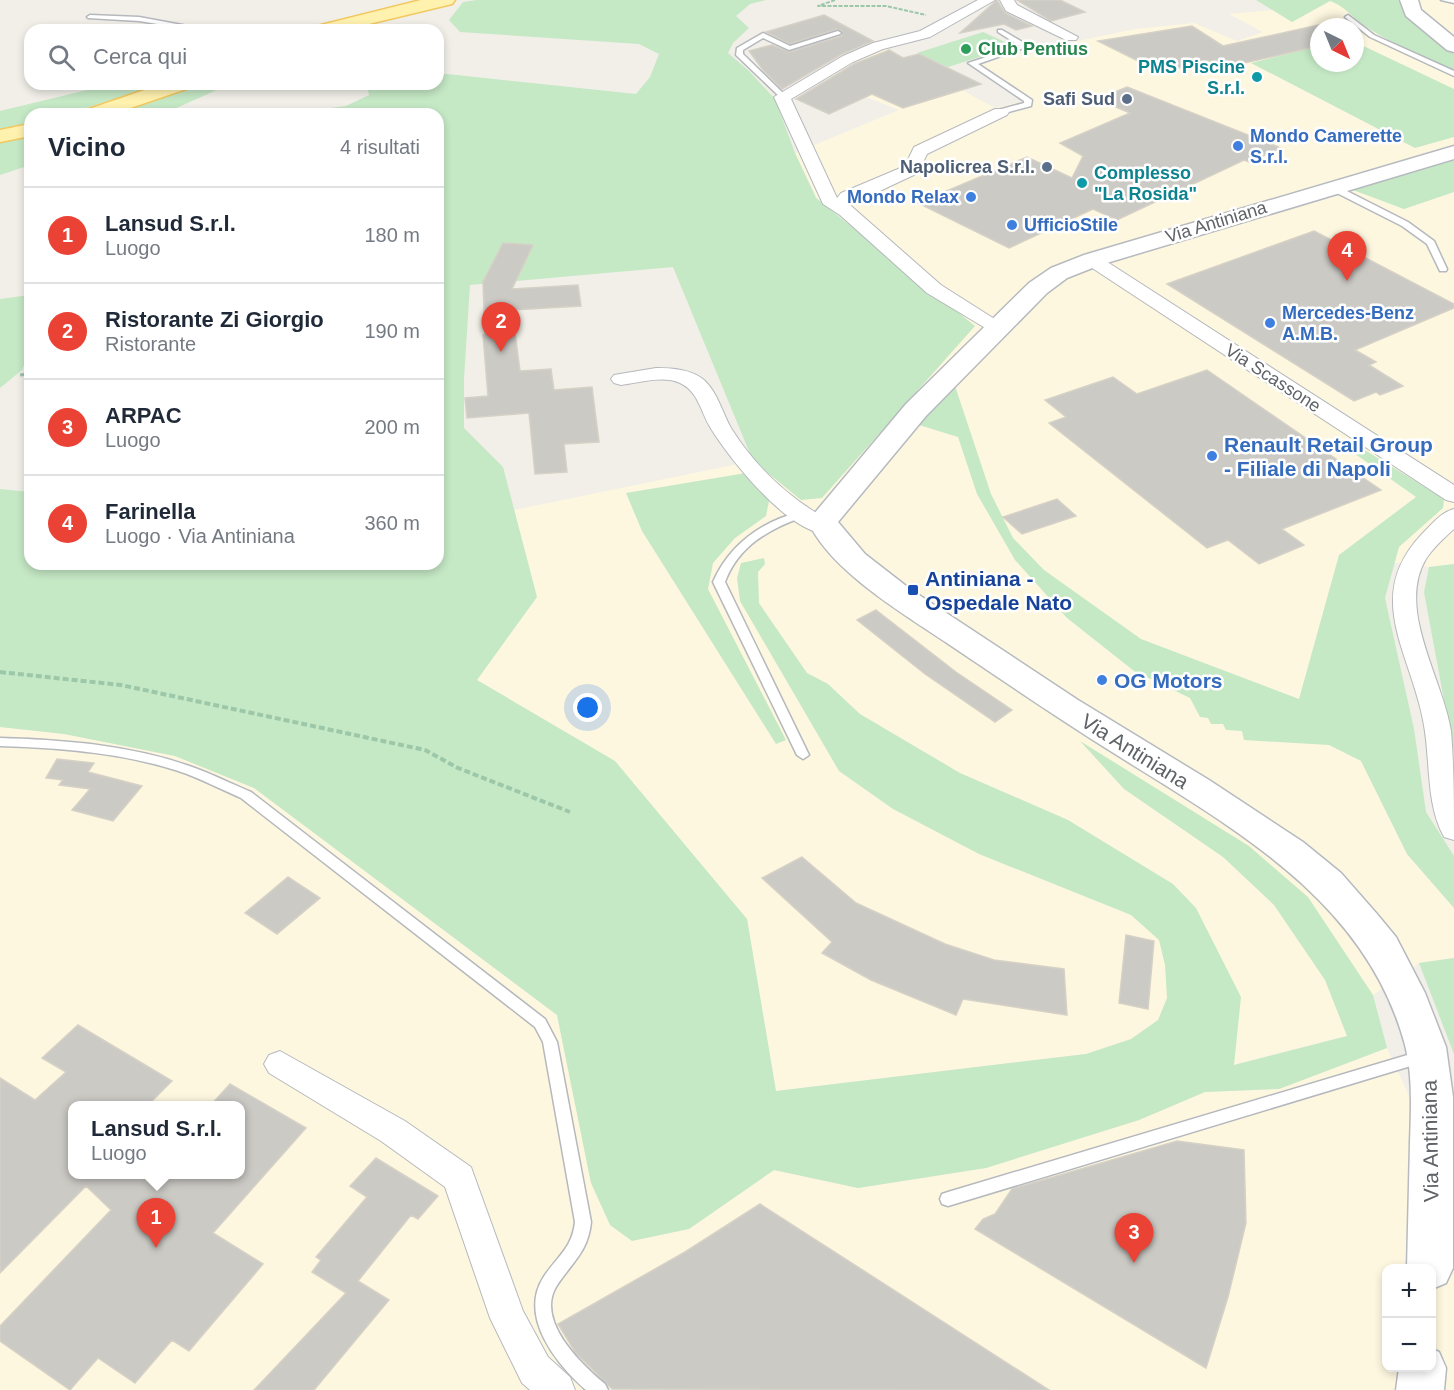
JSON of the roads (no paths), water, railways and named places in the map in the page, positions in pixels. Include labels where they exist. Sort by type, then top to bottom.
[{"type":"main road","points":[[346,24],[425,2],[446,0]]},
{"type":"main road","points":[[111,108],[164,90]]},
{"type":"main road","points":[[0,136],[24,131]]},
{"type":"street","points":[[988,0],[925,34],[878,46],[848,59],[782,97],[829,200],[934,289],[997,329]]},
{"type":"street","points":[[1007,0],[1011,8],[1071,37]]},
{"type":"street","points":[[1409,0],[1412,12],[1454,46]]},
{"type":"street","points":[[843,210],[840,204],[847,197],[912,169],[920,151],[1001,112]]},
{"type":"street","name":"Via Antiniana","points":[[812,522],[823,521],[916,410],[1038,288],[1059,273],[1332,187],[1454,152]]},
{"type":"street","name":"Via Scassone","points":[[1092,261],[1451,490]]},
{"type":"street","points":[[621,379],[678,375],[696,383],[720,426],[745,461],[812,522]]},
{"type":"street","points":[[1454,516],[1422,550],[1412,565],[1405,591],[1405,614],[1436,719],[1448,813],[1454,830]]},
{"type":"street","name":"Via Antiniana","points":[[812,522],[854,561],[899,596],[1066,708],[1281,845],[1328,883],[1382,948],[1411,1004],[1426,1055],[1432,1097],[1430,1264]]},
{"type":"street","points":[[280,1064],[393,1131],[459,1178],[508,1318],[535,1370],[557,1390]]},
{"type":"street","points":[[1420,1390],[1422,1372]]},
{"type":"lane","points":[[1444,0],[1454,1]]},
{"type":"lane","points":[[90,17],[139,19],[169,24]]},
{"type":"lane","points":[[1348,17],[1372,36],[1454,74]]},
{"type":"lane","points":[[1000,31],[1026,46],[972,63],[1028,100],[1028,104],[1001,112]]},
{"type":"lane","points":[[782,97],[758,68],[740,55],[739,50],[763,36],[789,48],[838,33]]},
{"type":"lane","points":[[1332,187],[1406,224],[1431,243],[1443,269]]},
{"type":"lane","points":[[803,755],[719,582],[726,564],[742,547],[783,520],[812,522]]},
{"type":"lane","points":[[0,742],[38,742],[144,758],[190,771],[246,795],[540,1023],[550,1042],[583,1222],[583,1239],[548,1286],[542,1300],[544,1317],[560,1349],[583,1378],[599,1390]]},
{"type":"lane","points":[[948,1199],[1426,1055]]},
{"type":"place","name":"Club Pentius","points":[[966,49]]},
{"type":"place","name":"PMS Piscine S.r.l.","points":[[1257,77]]},
{"type":"place","name":"Safi Sud","points":[[1127,99]]},
{"type":"place","name":"Mondo Camerette S.r.l.","points":[[1238,146]]},
{"type":"place","name":"Napolicrea S.r.l.","points":[[1047,167]]},
{"type":"place","name":"Complesso \"La Rosida\"","points":[[1082,183]]},
{"type":"place","name":"Mondo Relax","points":[[971,197]]},
{"type":"place","name":"UfficioStile","points":[[1012,225]]},
{"type":"place","name":"Farinella","points":[[1347,281]]},
{"type":"place","name":"Mercedes-Benz A.M.B.","points":[[1270,323]]},
{"type":"place","name":"Ristorante Zi Giorgio","points":[[501,352]]},
{"type":"place","name":"Renault Retail Group - Filiale di Napoli","points":[[1212,456]]},
{"type":"place","name":"Antiniana - Ospedale Nato","points":[[913,590]]},
{"type":"place","name":"OG Motors","points":[[1102,680]]},
{"type":"place","name":"Lansud S.r.l.","points":[[156,1248]]},
{"type":"place","name":"ARPAC","points":[[1134,1263]]}]
